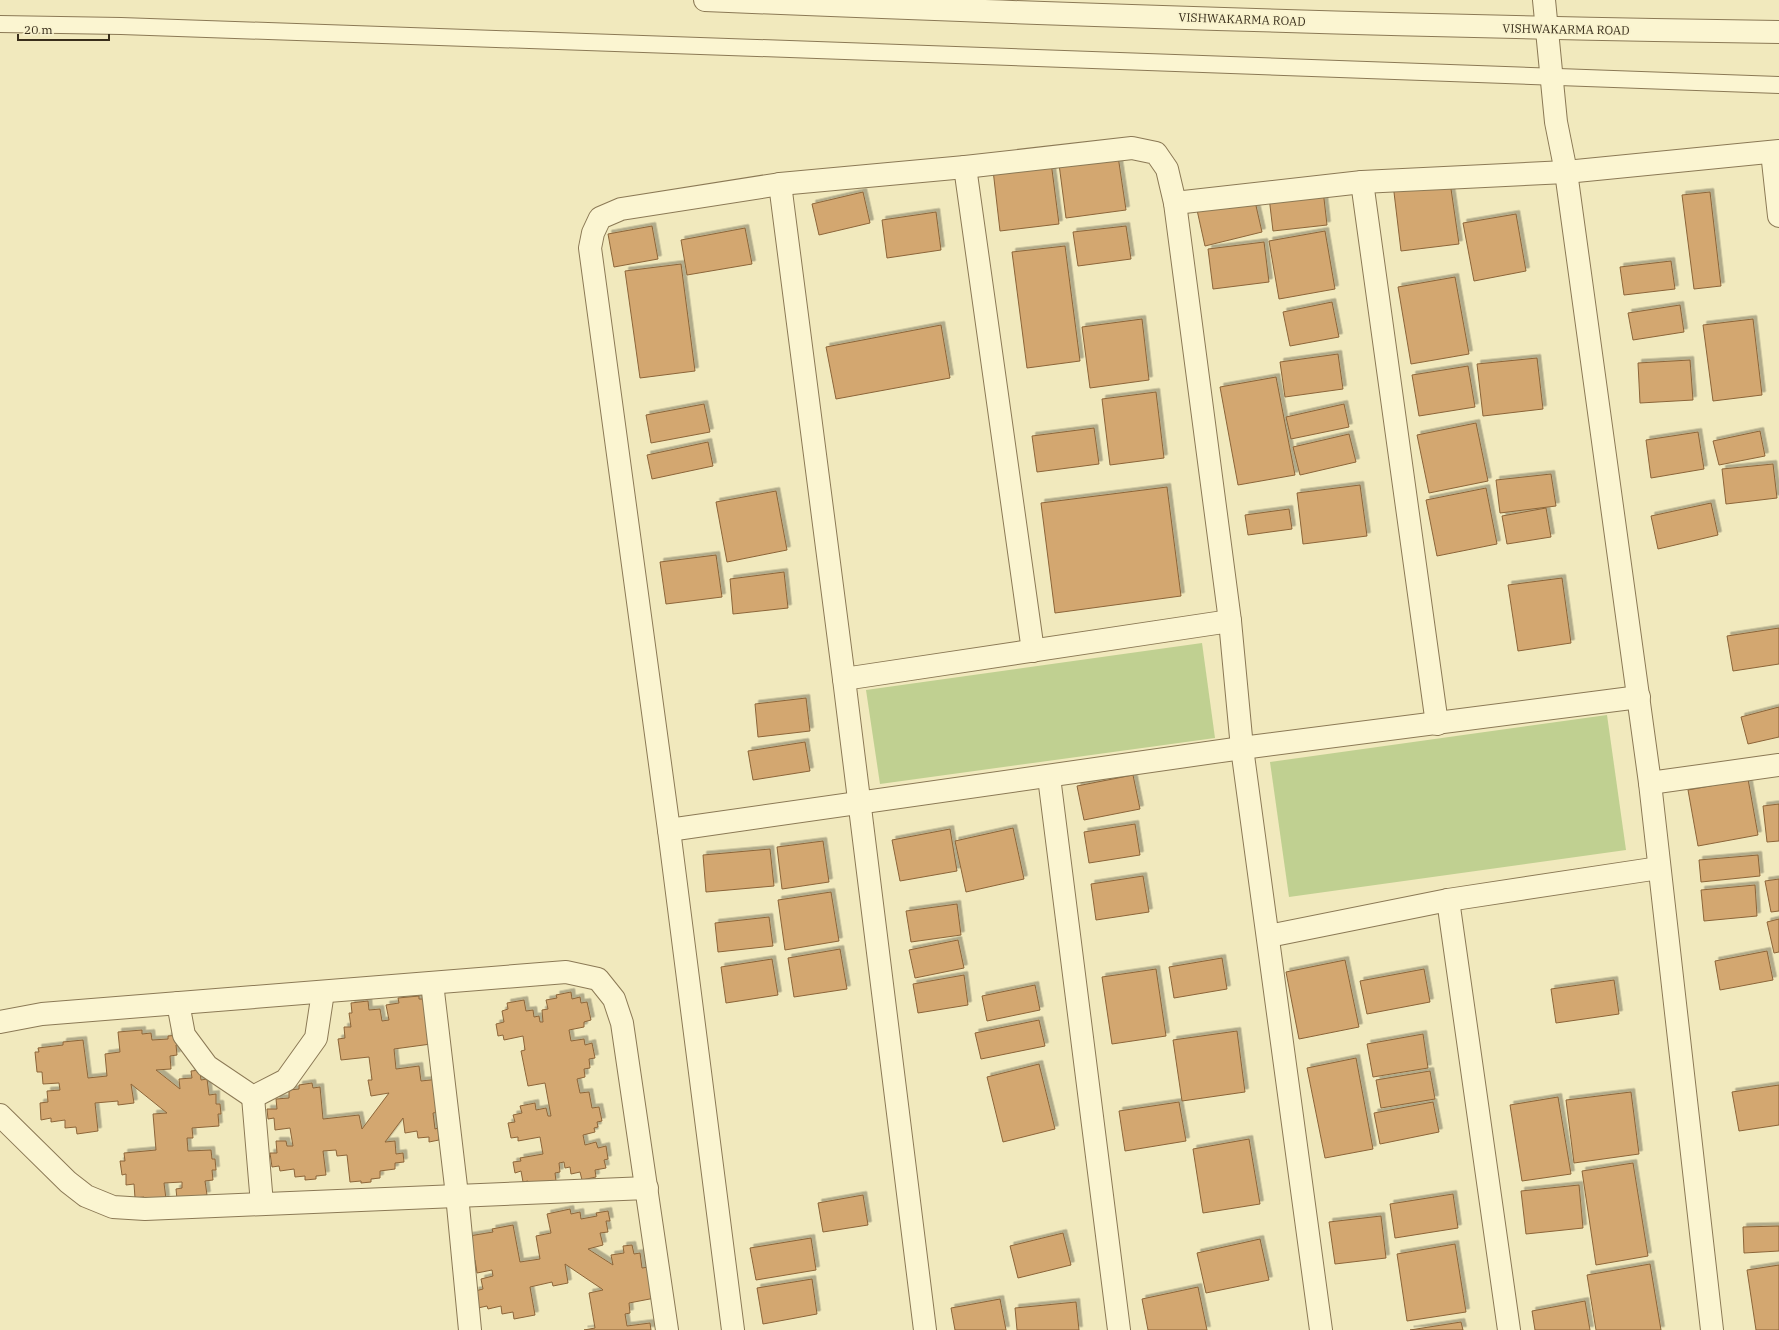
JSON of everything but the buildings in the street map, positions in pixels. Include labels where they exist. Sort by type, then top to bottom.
[{"type":"street","name":"VISHWAKARMA ROAD","points":[[705,0],[940,10],[1546,29],[1779,32]]},
{"type":"street","points":[[1544,0],[1556,122],[1566,172],[1650,783],[1712,1330]]},
{"type":"street","points":[[733,1330],[669,830],[590,248],[593,233],[600,218],[621,209],[780,184],[964,167],[1132,148],[1156,153],[1167,169],[1175,203],[1230,621],[1242,748],[1269,936],[1321,1330]]},
{"type":"street","points":[[1175,203],[1362,182],[1566,172],[1775,151],[1779,216]]},
{"type":"street","points":[[964,167],[1033,650]]},
{"type":"street","points":[[1362,182],[1436,724]]},
{"type":"street","points":[[780,184],[860,803],[925,1330]]},
{"type":"street","points":[[844,679],[1230,621]]},
{"type":"street","points":[[669,830],[1049,777],[1242,748],[1639,697]]},
{"type":"street","points":[[1650,783],[1779,765]]},
{"type":"street","points":[[1049,777],[1119,1330]]},
{"type":"street","points":[[1269,936],[1448,900],[1660,868]]},
{"type":"street","points":[[1448,900],[1509,1330]]},
{"type":"street","points":[[0,1022],[42,1014],[566,972],[598,979],[614,999],[622,1023],[667,1330]]},
{"type":"street","points":[[432,983],[457,1195],[470,1330]]},
{"type":"street","points":[[253,1097],[286,1080],[316,1038],[323,992]]},
{"type":"street","points":[[178,1003],[184,1035],[207,1066],[253,1097]]},
{"type":"street","points":[[253,1097],[262,1204]]},
{"type":"street","points":[[0,1115],[68,1182],[86,1196],[113,1207],[145,1209],[647,1188]]},
{"type":"lane","points":[[0,24],[121,26],[801,49],[1779,85]]},
{"type":"green space","points":[[1202,643],[1215,738],[880,784],[866,690]]},
{"type":"green space","points":[[1607,715],[1626,850],[1289,897],[1270,762]]}]
